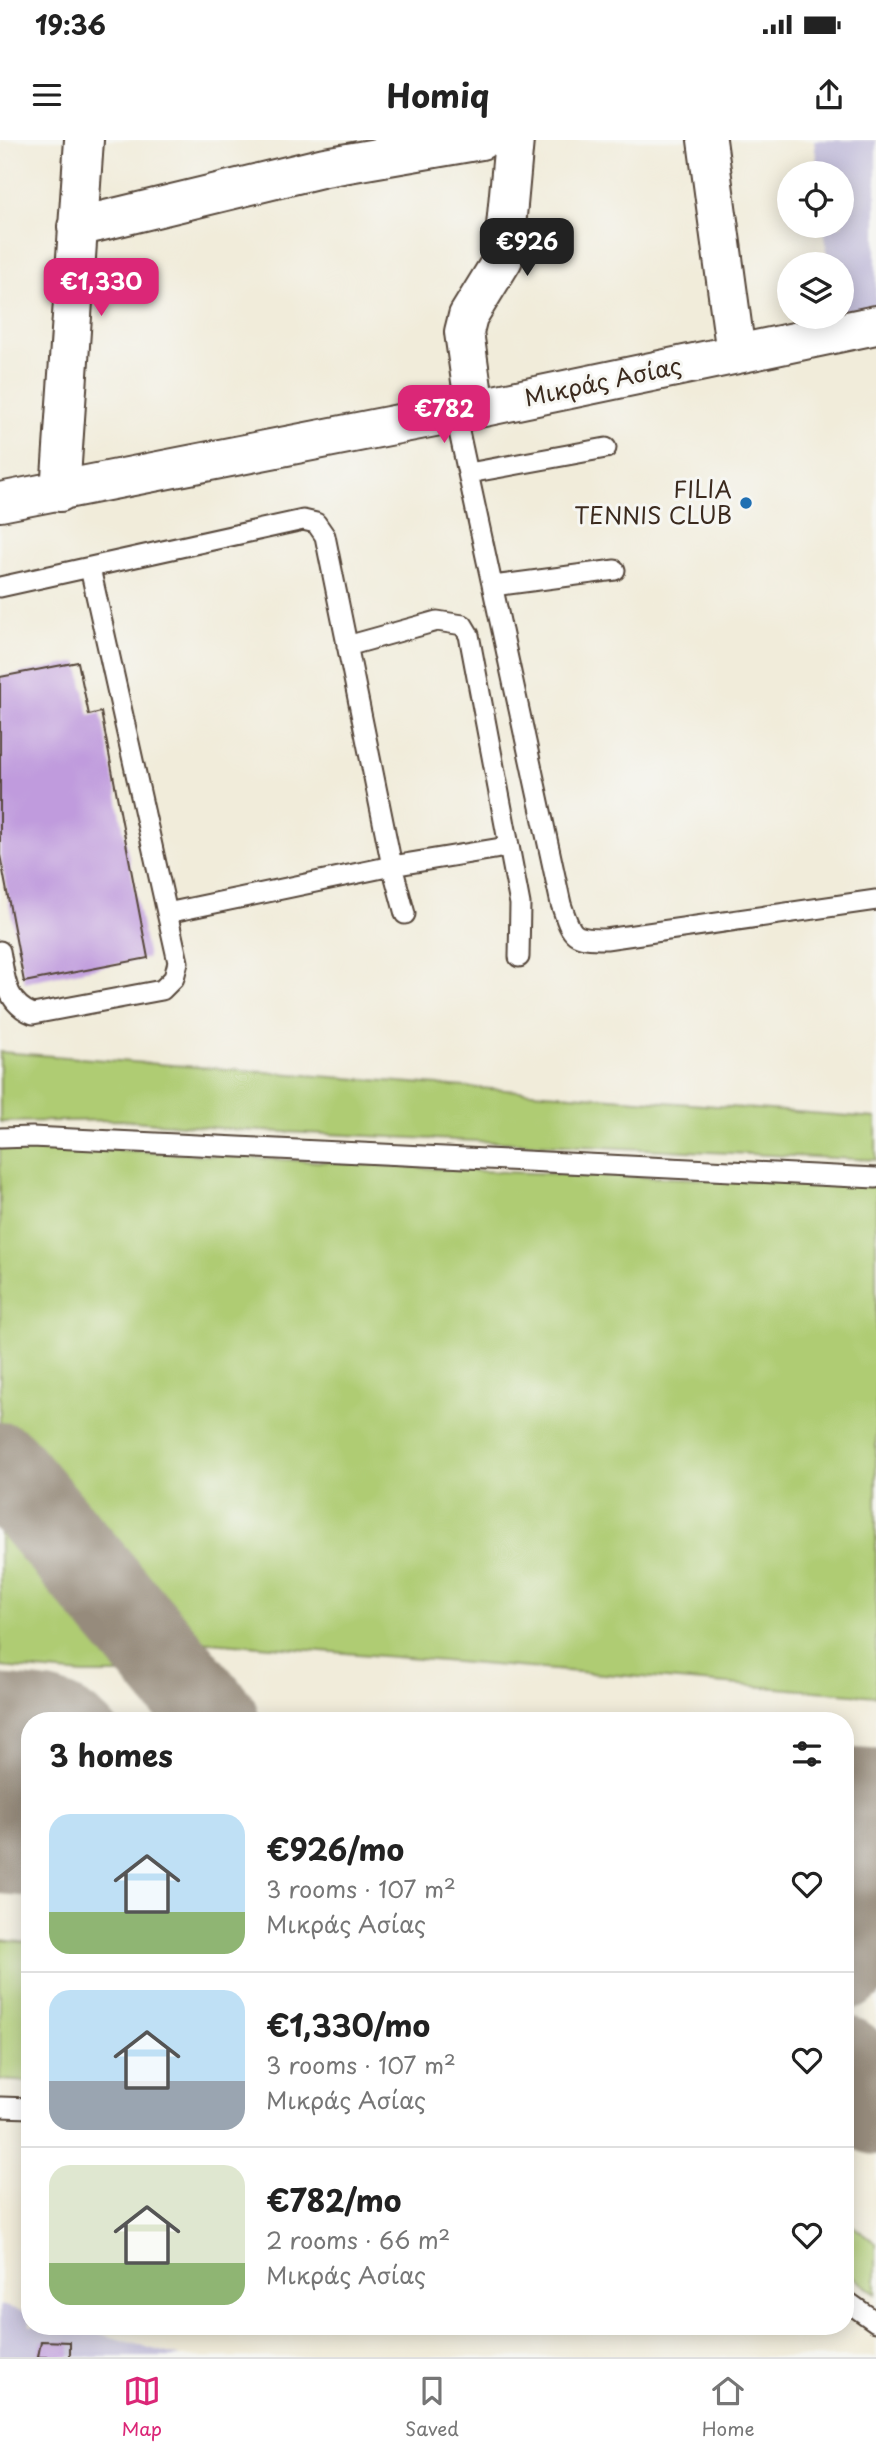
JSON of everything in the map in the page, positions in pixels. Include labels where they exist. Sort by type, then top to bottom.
[{"type":"street","points":[[60,492],[84,140]]},
{"type":"street","points":[[77,227],[323,154],[481,140]]},
{"type":"street","points":[[465,411],[464,332],[468,316],[503,259],[514,140]]},
{"type":"street","points":[[707,140],[736,354]]},
{"type":"street","name":"Μικράς Ασίας","points":[[0,502],[465,411],[876,325]]},
{"type":"lane","points":[[465,411],[469,473],[561,904],[570,933],[581,939],[606,939],[876,900]]},
{"type":"lane","points":[[469,473],[606,448]]},
{"type":"lane","points":[[0,587],[303,520],[316,523],[325,536],[392,866],[405,914]]},
{"type":"lane","points":[[0,951],[8,993],[19,1008],[33,1014],[162,990],[174,978],[178,962],[90,568]]},
{"type":"lane","points":[[493,586],[615,570]]},
{"type":"lane","points":[[347,646],[437,621],[463,625],[469,635],[507,847],[520,904],[519,957]]},
{"type":"lane","points":[[167,913],[392,866],[507,847]]},
{"type":"lane","points":[[0,1138],[876,1178]]},
{"type":"lane","points":[[0,2107],[21,2108]]},
{"type":"lane","points":[[854,2306],[876,2322]]},
{"type":"shaded area","points":[[814,140],[876,140],[876,320],[854,318],[854,252],[827,252],[825,238],[854,238],[854,161],[817,161]]},
{"type":"shaded area","points":[[0,2305],[21,2311],[21,2335],[104,2335],[181,2357],[0,2357]]},
{"type":"green space","points":[[0,1052],[876,1118],[876,1160],[242,1130],[121,1120],[0,1122]]},
{"type":"green space","points":[[53,1146],[478,1171],[876,1185],[876,1696],[185,1640],[0,1429],[0,1148]]},
{"type":"green space","points":[[0,1515],[130,1674],[83,1674],[0,1667]]},
{"type":"green space","points":[[0,1940],[21,1942],[21,2081],[0,2080]]},
{"type":"green space","points":[[854,2227],[876,2243],[876,2294],[854,2278]]},
{"type":"building","points":[[78,662],[89,715],[101,712],[148,958],[24,982],[0,855],[0,677]]},
{"type":"building","points":[[41,2341],[70,2342],[70,2357],[38,2357]]},
{"type":"taxiway","points":[[0,1466],[208,1712]]},
{"type":"taxiway","points":[[854,1945],[876,1912]]},
{"type":"taxiway","points":[[854,2079],[876,2111]]},
{"type":"runway","points":[[0,1784],[21,1786]]},
{"type":"runway","points":[[854,1857],[876,1858]]},
{"type":"place","name":"FILIA TENNIS CLUB","points":[[746,503]]}]
